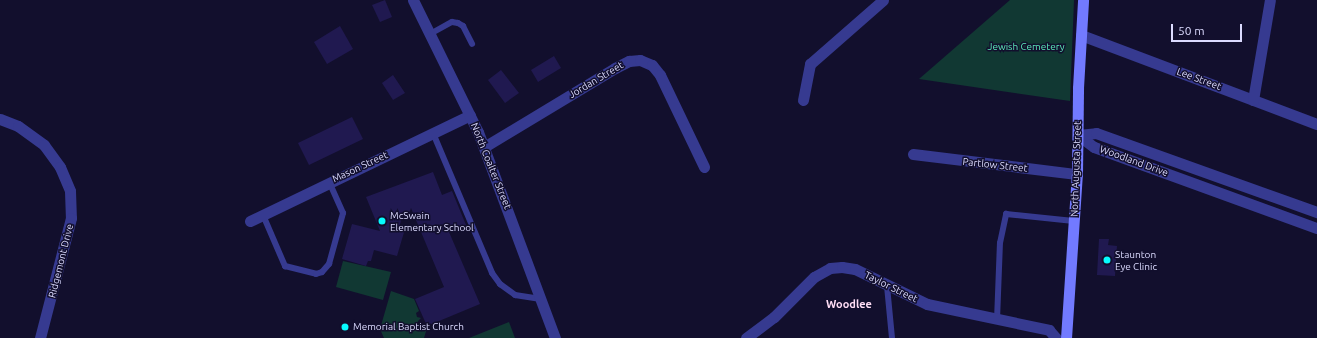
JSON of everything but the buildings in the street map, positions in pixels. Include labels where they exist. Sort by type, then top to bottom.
[{"type":"main road","name":"North Augusta Street","points":[[1066,338],[1077,174],[1080,35],[1083,0]]},
{"type":"street","name":"North Coalter Street","points":[[413,0],[470,115],[484,147],[555,338]]},
{"type":"street","points":[[803,100],[810,64],[883,0]]},
{"type":"street","points":[[1253,100],[1270,0]]},
{"type":"street","name":"Lee Street","points":[[1080,35],[1317,124]]},
{"type":"street","name":"Jordan Street","points":[[484,147],[615,68],[626,62],[640,60],[652,65],[660,75],[704,167]]},
{"type":"street","name":"Mason Street","points":[[250,221],[470,115]]},
{"type":"street","name":"Ridgemont Drive","points":[[0,119],[18,126],[44,145],[60,167],[70,191],[71,218],[40,338]]},
{"type":"street","name":"Woodland Drive","points":[[1078,135],[1096,133],[1317,212]]},
{"type":"street","name":"Woodland Drive","points":[[1078,135],[1094,147],[1317,228]]},
{"type":"street","name":"Partlow Street","points":[[912,154],[1077,174]]},
{"type":"street","name":"Taylor Street","points":[[746,338],[774,317],[814,277],[826,270],[849,268],[927,304],[1049,330],[1056,338]]},
{"type":"lane","points":[[430,34],[452,22],[458,23],[463,26],[472,44]]},
{"type":"lane","points":[[433,133],[492,273],[500,284],[515,295],[541,299]]},
{"type":"lane","points":[[263,215],[285,266],[316,274],[322,272],[329,264],[343,213],[329,182]]},
{"type":"lane","points":[[997,320],[1000,243],[1006,214],[1074,221]]},
{"type":"lane","points":[[887,286],[892,338]]},
{"type":"green space","name":"Jewish Cemetery","points":[[1010,0],[1074,0],[1070,101],[919,79]]},
{"type":"green space","points":[[343,261],[391,272],[383,300],[336,287]]},
{"type":"green space","points":[[391,291],[414,299],[419,311],[416,313],[417,317],[421,318],[418,321],[418,325],[427,328],[424,338],[384,338],[380,329]]},
{"type":"green space","points":[[509,322],[515,338],[469,338]]},
{"type":"place","name":"McSwain Elementary School","points":[[382,221]]},
{"type":"place","name":"Staunton Eye Clinic","points":[[1107,260]]},
{"type":"place","name":"Memorial Baptist Church","points":[[345,327]]},
{"type":"district","name":"Woodlee","points":[[849,304]]}]
